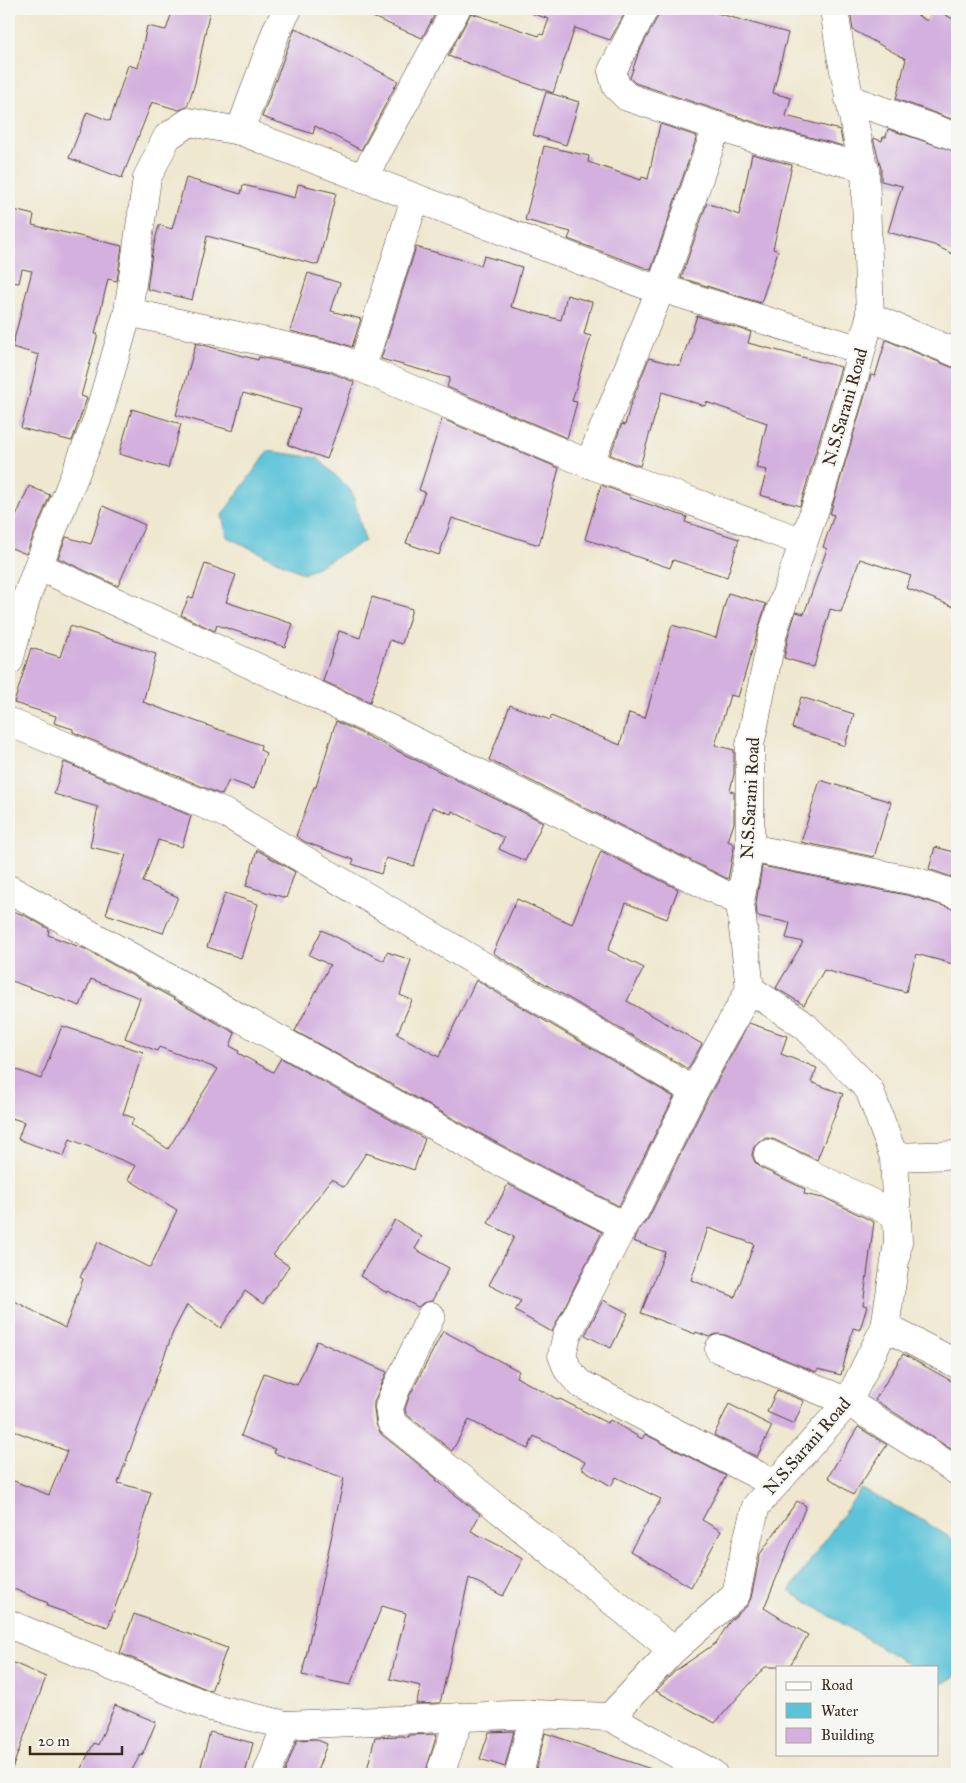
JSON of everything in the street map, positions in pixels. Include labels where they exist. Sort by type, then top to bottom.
[{"type":"street","points":[[240,131],[277,29],[288,9]]},
{"type":"street","points":[[363,178],[456,9]]},
{"type":"street","points":[[644,9],[612,71],[616,86],[627,97],[756,140],[863,167]]},
{"type":"street","name":"N.S.Sarani Road","points":[[610,1717],[673,1650],[736,1595],[756,1506],[848,1402],[885,1327],[898,1242],[894,1157],[869,1089],[805,1026],[750,989],[740,902],[750,848],[750,744],[773,632],[821,491],[870,317],[865,169],[863,167],[849,99],[834,9]]},
{"type":"street","points":[[849,99],[957,137]]},
{"type":"street","points":[[9,661],[26,599],[38,566],[97,420],[128,312],[147,178],[167,137],[189,122],[240,131],[644,285],[661,288],[860,350]]},
{"type":"street","points":[[589,464],[661,288],[717,126]]},
{"type":"street","points":[[362,368],[415,198]]},
{"type":"street","points":[[128,312],[335,357],[589,464],[803,542]]},
{"type":"street","points":[[870,317],[957,353]]},
{"type":"street","points":[[38,566],[392,730],[740,902]]},
{"type":"street","points":[[9,722],[229,815],[694,1092]]},
{"type":"street","points":[[750,848],[915,881],[957,894]]},
{"type":"street","points":[[9,889],[492,1158],[614,1221],[625,1222]]},
{"type":"street","points":[[750,989],[694,1092],[634,1212],[625,1222],[567,1335],[562,1355],[568,1370],[579,1382],[775,1484]]},
{"type":"street","points":[[768,1154],[897,1215]]},
{"type":"street","points":[[894,1157],[957,1156]]},
{"type":"street","points":[[431,1316],[389,1407],[392,1422],[673,1650]]},
{"type":"street","points":[[885,1327],[957,1364]]},
{"type":"street","points":[[720,1349],[848,1402],[957,1471]]},
{"type":"street","points":[[9,1624],[210,1707],[286,1725],[534,1714],[610,1717],[713,1774]]},
{"type":"street","points":[[519,1774],[534,1714]]},
{"type":"street","points":[[440,1774],[460,1717]]},
{"type":"street","points":[[267,1774],[286,1725]]},
{"type":"water","points":[[268,451],[318,458],[352,492],[365,541],[304,574],[227,537],[222,515]]},
{"type":"water","points":[[861,1489],[917,1517],[957,1542],[957,1675],[942,1684],[938,1682],[938,1666],[911,1666],[789,1591]]},
{"type":"building","points":[[173,9],[210,9],[195,83],[187,107],[179,110],[152,102],[122,178],[69,158],[87,112],[110,121],[128,65],[138,68],[147,26],[166,30]]},
{"type":"building","points":[[354,9],[438,9],[422,38]]},
{"type":"building","points":[[532,9],[627,9],[610,40],[575,28],[553,93],[448,56],[471,13],[539,36],[540,34],[543,35],[549,19],[531,13]]},
{"type":"building","points":[[660,9],[702,9],[788,33],[773,93],[791,98],[786,116],[840,130],[843,146],[760,124],[635,83],[630,78],[638,54]]},
{"type":"building","points":[[850,9],[908,9],[927,21],[934,9],[957,21],[957,121],[896,99],[906,59],[853,30]]},
{"type":"building","points":[[295,28],[398,81],[361,150],[315,126],[313,134],[262,117]]},
{"type":"building","points":[[546,92],[579,102],[566,145],[533,135]]},
{"type":"building","points":[[660,124],[697,136],[651,270],[568,239],[571,232],[525,220],[544,146],[589,156],[588,162],[641,180],[642,177],[648,179]]},
{"type":"building","points":[[888,129],[957,152],[957,256],[934,245],[888,232],[902,186],[881,181],[881,168],[873,138],[882,141],[883,137],[886,137]]},
{"type":"building","points":[[752,154],[792,165],[773,249],[778,251],[761,303],[681,278],[707,203],[739,215]]},
{"type":"building","points":[[186,178],[241,194],[243,185],[295,198],[298,184],[336,193],[318,265],[207,236],[192,300],[147,289],[152,253],[159,225],[172,229]]},
{"type":"building","points":[[9,209],[34,215],[32,225],[122,246],[117,281],[108,279],[95,334],[98,334],[81,396],[87,398],[72,441],[21,428],[39,355],[12,347],[32,271],[22,269],[19,283],[9,282]]},
{"type":"building","points":[[416,247],[481,265],[484,256],[522,267],[511,307],[561,320],[567,295],[592,302],[584,334],[591,336],[572,401],[577,402],[567,438],[447,387],[450,378],[381,359]]},
{"type":"building","points":[[308,273],[340,283],[331,311],[361,319],[352,347],[290,331]]},
{"type":"building","points":[[697,316],[751,332],[748,343],[841,367],[800,506],[760,495],[767,470],[756,468],[767,423],[706,402],[705,406],[662,392],[640,466],[610,455],[622,424],[625,425],[630,406],[649,358],[680,366]]},
{"type":"building","points":[[886,340],[957,368],[957,608],[906,588],[911,576],[860,559],[841,612],[830,609],[814,667],[784,658],[788,636],[796,612],[804,614],[827,549],[823,547],[834,515],[830,514],[871,375],[875,376]]},
{"type":"building","points":[[196,343],[258,360],[259,357],[330,372],[354,382],[327,459],[288,445],[300,409],[243,393],[233,431],[176,415]]},
{"type":"building","points":[[132,409],[181,424],[168,468],[119,454]]},
{"type":"building","points":[[442,419],[559,468],[539,545],[452,518],[439,555],[406,543],[425,492],[419,490]]},
{"type":"building","points":[[601,485],[631,496],[630,498],[687,517],[685,522],[739,539],[727,577],[673,560],[670,568],[585,539]]},
{"type":"building","points":[[29,486],[50,495],[26,554],[9,547],[9,533]]},
{"type":"building","points":[[103,506],[145,525],[118,586],[58,558],[66,537],[91,544]]},
{"type":"building","points":[[205,564],[236,575],[226,602],[293,624],[285,647],[217,625],[215,631],[181,615],[189,597],[193,598]]},
{"type":"building","points":[[728,593],[766,604],[738,697],[730,695],[715,745],[734,750],[734,774],[730,791],[734,792],[734,823],[728,841],[734,844],[734,847],[728,879],[489,760],[510,705],[550,720],[551,716],[620,745],[629,713],[645,718],[672,625],[716,638]]},
{"type":"building","points":[[372,597],[412,609],[402,644],[390,640],[370,702],[323,681],[339,631],[360,638]]},
{"type":"building","points":[[70,626],[156,654],[143,702],[261,745],[260,750],[266,753],[254,789],[229,780],[222,795],[73,732],[73,729],[54,723],[56,716],[14,703],[31,648],[60,657]]},
{"type":"building","points":[[801,697],[854,714],[845,746],[792,728]]},
{"type":"building","points":[[336,721],[543,822],[525,861],[499,849],[504,838],[452,811],[451,814],[432,807],[414,866],[386,858],[381,874],[352,864],[354,860],[305,842],[296,836],[314,787],[316,787]]},
{"type":"building","points":[[64,762],[191,816],[182,847],[158,840],[143,882],[178,897],[163,933],[106,914],[126,855],[90,847],[98,807],[54,794]]},
{"type":"building","points":[[820,780],[891,802],[874,857],[801,842]]},
{"type":"building","points":[[935,847],[957,853],[957,879],[929,869]]},
{"type":"building","points":[[257,850],[295,872],[286,898],[246,886]]},
{"type":"building","points":[[601,851],[678,889],[667,919],[626,903],[608,950],[644,968],[627,1001],[702,1044],[688,1069],[493,953],[517,899],[572,924]]},
{"type":"building","points":[[762,866],[911,896],[957,910],[957,965],[916,954],[906,992],[824,970],[804,1005],[776,988],[803,942],[786,938],[790,923],[757,916],[756,903]]},
{"type":"building","points":[[225,893],[258,904],[241,958],[207,947]]},
{"type":"building","points":[[9,910],[24,915],[49,929],[48,935],[85,949],[235,1033],[230,1046],[239,1051],[238,1053],[273,1072],[281,1058],[425,1139],[414,1170],[366,1153],[344,1187],[332,1179],[273,1255],[289,1266],[263,1304],[245,1291],[221,1328],[187,1305],[173,1332],[118,1483],[151,1492],[133,1557],[108,1627],[47,1606],[48,1603],[9,1587],[9,1479],[49,1495],[67,1451],[9,1429],[9,1298],[65,1328],[83,1279],[80,1277],[98,1242],[150,1268],[177,1210],[128,1179],[136,1166],[70,1139],[64,1156],[18,1139],[24,1122],[9,1117],[9,1067],[41,1079],[62,1026],[143,1052],[123,1114],[134,1118],[131,1125],[168,1149],[218,1069],[159,1047],[157,1051],[125,1038],[140,998],[91,979],[80,1006],[9,980]]},
{"type":"building","points":[[322,930],[384,961],[387,952],[411,960],[400,995],[412,1000],[397,1034],[439,1057],[476,980],[674,1097],[619,1206],[499,1144],[295,1031],[330,965],[309,955]]},
{"type":"building","points":[[749,1023],[787,1036],[781,1054],[817,1068],[811,1082],[843,1094],[817,1160],[767,1138],[759,1141],[754,1147],[752,1155],[755,1162],[761,1168],[805,1189],[804,1194],[827,1199],[874,1222],[863,1305],[867,1306],[860,1330],[853,1328],[841,1375],[818,1369],[816,1372],[725,1335],[716,1334],[709,1337],[696,1332],[695,1334],[641,1313],[665,1252],[633,1241],[638,1231],[648,1219],[708,1098]],"holes":[[[708,1228],[754,1244],[735,1297],[691,1280]]]},
{"type":"building","points":[[508,1184],[602,1232],[552,1332],[515,1311],[521,1301],[489,1285],[514,1237],[488,1223]]},
{"type":"building","points":[[395,1220],[422,1237],[415,1249],[449,1268],[432,1301],[423,1303],[418,1307],[388,1291],[387,1293],[360,1276]]},
{"type":"building","points":[[603,1300],[628,1313],[611,1348],[585,1335]]},
{"type":"building","points":[[443,1331],[519,1371],[516,1377],[559,1400],[607,1423],[610,1420],[642,1439],[645,1434],[726,1476],[702,1520],[721,1531],[691,1587],[630,1551],[661,1499],[616,1477],[611,1486],[581,1468],[585,1462],[534,1436],[528,1449],[469,1420],[452,1451],[406,1414],[405,1409],[409,1397]]},
{"type":"building","points":[[317,1341],[387,1372],[374,1402],[376,1424],[381,1434],[480,1514],[471,1531],[523,1558],[503,1596],[469,1578],[440,1703],[416,1704],[421,1686],[390,1679],[406,1613],[382,1606],[350,1685],[302,1675],[344,1478],[274,1453],[275,1449],[241,1436],[264,1373],[297,1385]]},
{"type":"building","points":[[903,1354],[957,1384],[957,1453],[875,1400]]},
{"type":"building","points":[[777,1390],[804,1401],[794,1424],[767,1412]]},
{"type":"building","points":[[729,1404],[772,1426],[757,1457],[714,1435]]},
{"type":"building","points":[[858,1427],[887,1445],[853,1495],[828,1477]]},
{"type":"building","points":[[797,1501],[806,1506],[764,1608],[808,1635],[790,1666],[765,1667],[715,1723],[656,1691],[675,1671],[716,1643],[730,1621],[747,1606],[751,1598],[760,1554]]},
{"type":"building","points":[[134,1614],[227,1648],[211,1691],[120,1653]]},
{"type":"building","points":[[9,1661],[46,1677],[12,1769],[9,1769]]},
{"type":"building","points":[[115,1705],[156,1722],[142,1756],[140,1755],[130,1774],[78,1774],[94,1743],[98,1745]]},
{"type":"building","points":[[514,1731],[505,1767],[480,1759],[489,1732]]},
{"type":"building","points":[[210,1732],[253,1743],[245,1774],[199,1774]]},
{"type":"building","points":[[545,1733],[651,1769],[650,1774],[535,1774]]},
{"type":"building","points":[[437,1734],[425,1774],[366,1774],[375,1737],[408,1737],[408,1735]]},
{"type":"building","points":[[315,1739],[327,1744],[316,1774],[284,1774],[297,1740]]}]
